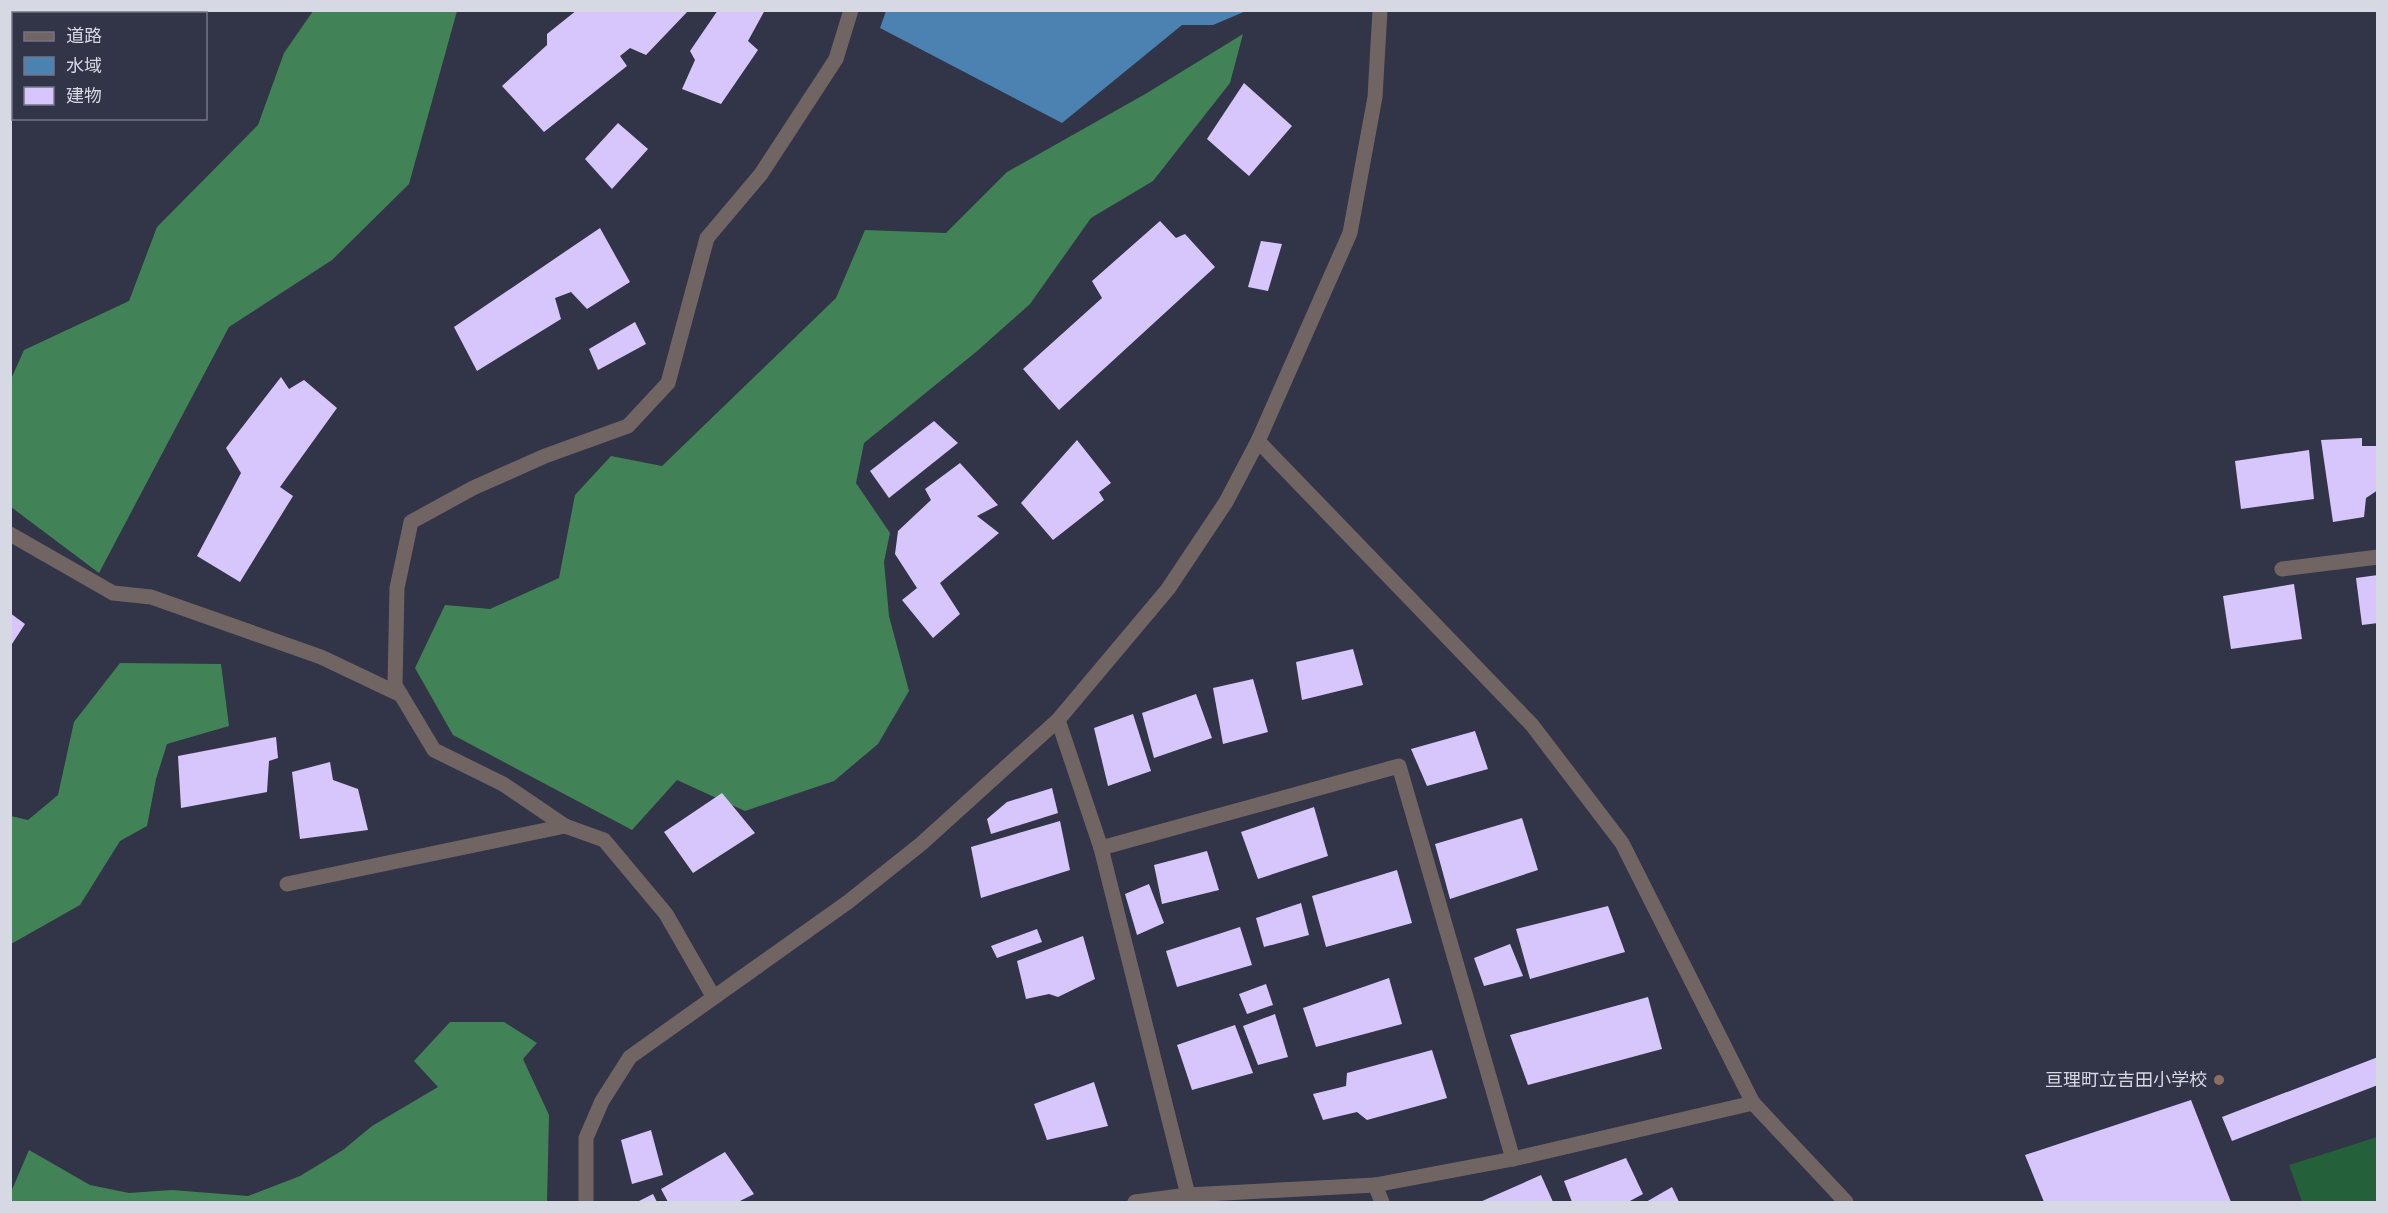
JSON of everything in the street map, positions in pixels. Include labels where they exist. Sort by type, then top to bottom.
[{"type":"street","points":[[713,996],[666,914],[604,840],[565,826],[503,784],[434,750],[395,685],[398,588],[411,522],[473,488],[545,456],[628,426],[668,383],[707,238],[761,174],[836,59],[851,10]]},
{"type":"street","points":[[586,1203],[586,1138],[602,1101],[630,1058],[713,996],[848,902],[912,851],[1058,720],[1168,588],[1226,502],[1258,441],[1350,233],[1375,97],[1380,10]]},
{"type":"street","points":[[1258,441],[1532,725],[1622,843],[1753,1103],[1846,1203]]},
{"type":"street","points":[[10,534],[113,593],[151,597],[321,657],[401,695]]},
{"type":"street","points":[[2282,569],[2378,557]]},
{"type":"street","points":[[1058,720],[1101,848],[1188,1195]]},
{"type":"street","points":[[1101,848],[1399,766],[1514,1159]]},
{"type":"street","points":[[287,884],[565,826]]},
{"type":"street","points":[[1135,1203],[1188,1195],[1375,1185],[1514,1159],[1753,1103]]},
{"type":"street","points":[[1375,1185],[1382,1203]]},
{"type":"green space","points":[[313,11],[457,11],[409,184],[332,260],[229,327],[99,573],[11,507],[11,379],[24,350],[129,301],[157,227],[258,125],[284,53]]},
{"type":"green space","points":[[1243,34],[1230,83],[1153,181],[1091,218],[1030,304],[976,352],[864,443],[856,483],[890,533],[884,562],[889,616],[909,691],[878,744],[834,781],[745,811],[677,780],[632,830],[453,735],[415,668],[445,605],[490,609],[559,578],[575,495],[611,456],[662,466],[836,298],[865,230],[946,233],[1007,172],[1147,93]]},
{"type":"green space","points":[[120,663],[221,664],[229,726],[167,744],[156,779],[147,826],[120,841],[80,905],[11,944],[11,816],[28,820],[58,795],[74,722]]},
{"type":"green space","points":[[450,1022],[504,1022],[537,1043],[523,1059],[549,1115],[547,1202],[11,1202],[11,1192],[29,1150],[90,1185],[129,1193],[172,1190],[248,1196],[300,1176],[343,1150],[372,1126],[438,1087],[414,1061]]},
{"type":"green space","points":[[2377,1137],[2377,1202],[2302,1202],[2289,1165]]},
{"type":"water","points":[[886,10],[1246,11],[1213,25],[1182,25],[1062,123],[880,28]]},
{"type":"building","points":[[577,10],[689,10],[646,55],[630,48],[620,56],[627,66],[544,132],[502,86],[547,45],[547,34]]},
{"type":"building","points":[[718,10],[765,10],[748,41],[758,50],[721,104],[682,89],[695,60],[690,51]]},
{"type":"building","points":[[1244,83],[1292,126],[1249,176],[1207,139]]},
{"type":"building","points":[[618,123],[648,149],[612,189],[585,159]]},
{"type":"building","points":[[1160,221],[1176,238],[1185,234],[1215,267],[1059,410],[1023,369],[1102,298],[1092,281]]},
{"type":"building","points":[[600,228],[630,282],[587,309],[571,292],[555,298],[561,319],[477,371],[454,327]]},
{"type":"building","points":[[1261,241],[1282,244],[1268,291],[1248,287]]},
{"type":"building","points":[[635,322],[646,344],[598,370],[589,349]]},
{"type":"building","points":[[281,377],[289,389],[304,380],[337,408],[280,487],[293,496],[240,582],[197,556],[241,473],[226,448]]},
{"type":"building","points":[[934,421],[958,443],[889,498],[870,471]]},
{"type":"building","points":[[2362,438],[2362,446],[2378,446],[2378,490],[2366,498],[2364,517],[2333,522],[2321,440]]},
{"type":"building","points":[[1077,440],[1111,483],[1099,492],[1104,500],[1053,540],[1021,503]]},
{"type":"building","points":[[2309,450],[2314,499],[2241,509],[2235,461]]},
{"type":"building","points":[[960,463],[998,505],[977,516],[999,533],[940,583],[960,614],[933,638],[902,600],[917,588],[895,554],[898,531],[931,500],[925,489]]},
{"type":"building","points":[[2378,575],[2378,623],[2362,625],[2356,578]]},
{"type":"building","points":[[2294,584],[2302,639],[2231,649],[2223,596]]},
{"type":"building","points":[[10,613],[25,624],[10,647]]},
{"type":"building","points":[[1353,649],[1363,685],[1302,700],[1296,662]]},
{"type":"building","points":[[1253,679],[1268,732],[1223,744],[1213,688]]},
{"type":"building","points":[[1196,694],[1212,738],[1154,758],[1142,713]]},
{"type":"building","points":[[1133,714],[1151,771],[1108,786],[1094,728]]},
{"type":"building","points":[[1475,731],[1488,769],[1427,786],[1411,749]]},
{"type":"building","points":[[276,737],[278,758],[269,761],[267,792],[181,808],[178,756]]},
{"type":"building","points":[[330,762],[333,780],[358,789],[368,830],[300,839],[292,772]]},
{"type":"building","points":[[1052,788],[1058,813],[991,834],[987,819],[1007,802]]},
{"type":"building","points":[[722,793],[755,833],[693,873],[664,832]]},
{"type":"building","points":[[1314,807],[1328,856],[1258,879],[1241,832]]},
{"type":"building","points":[[1522,818],[1538,870],[1450,899],[1435,844]]},
{"type":"building","points":[[1060,821],[1070,870],[981,898],[971,847]]},
{"type":"building","points":[[1207,851],[1219,890],[1162,904],[1154,865]]},
{"type":"building","points":[[1397,870],[1412,923],[1326,947],[1312,896]]},
{"type":"building","points":[[1149,884],[1164,923],[1137,935],[1125,894]]},
{"type":"building","points":[[1301,903],[1309,935],[1264,947],[1256,918]]},
{"type":"building","points":[[1608,906],[1625,952],[1530,979],[1516,929]]},
{"type":"building","points":[[1240,927],[1252,965],[1177,987],[1166,951]]},
{"type":"building","points":[[1037,929],[1042,942],[997,958],[991,946]]},
{"type":"building","points":[[1083,936],[1095,979],[1058,997],[1049,994],[1026,999],[1017,961]]},
{"type":"building","points":[[1510,944],[1523,976],[1484,986],[1474,958]]},
{"type":"building","points":[[1389,978],[1402,1024],[1316,1047],[1303,1008]]},
{"type":"building","points":[[1266,984],[1273,1005],[1247,1014],[1239,994]]},
{"type":"building","points":[[1648,997],[1662,1049],[1528,1085],[1510,1035]]},
{"type":"building","points":[[1275,1014],[1288,1057],[1258,1065],[1243,1026]]},
{"type":"building","points":[[1235,1025],[1253,1073],[1192,1090],[1177,1045]]},
{"type":"building","points":[[1432,1050],[1447,1098],[1367,1120],[1357,1112],[1323,1120],[1313,1094],[1346,1086],[1347,1073]]},
{"type":"building","points":[[2378,1057],[2378,1085],[2232,1141],[2222,1117]]},
{"type":"building","points":[[1094,1082],[1108,1126],[1047,1140],[1034,1104]]},
{"type":"building","points":[[2191,1100],[2231,1202],[2044,1202],[2025,1155]]},
{"type":"building","points":[[651,1130],[663,1175],[632,1184],[621,1140]]},
{"type":"building","points":[[725,1152],[754,1194],[738,1202],[668,1202],[661,1189]]},
{"type":"building","points":[[1626,1158],[1643,1194],[1628,1202],[1572,1202],[1564,1181]]},
{"type":"building","points":[[1541,1175],[1553,1202],[1480,1202]]},
{"type":"building","points":[[1672,1187],[1679,1202],[1646,1202]]},
{"type":"building","points":[[653,1194],[657,1202],[637,1202]]},
{"type":"place","name":"亘理町立吉田小学校","points":[[2219,1080]]}]
